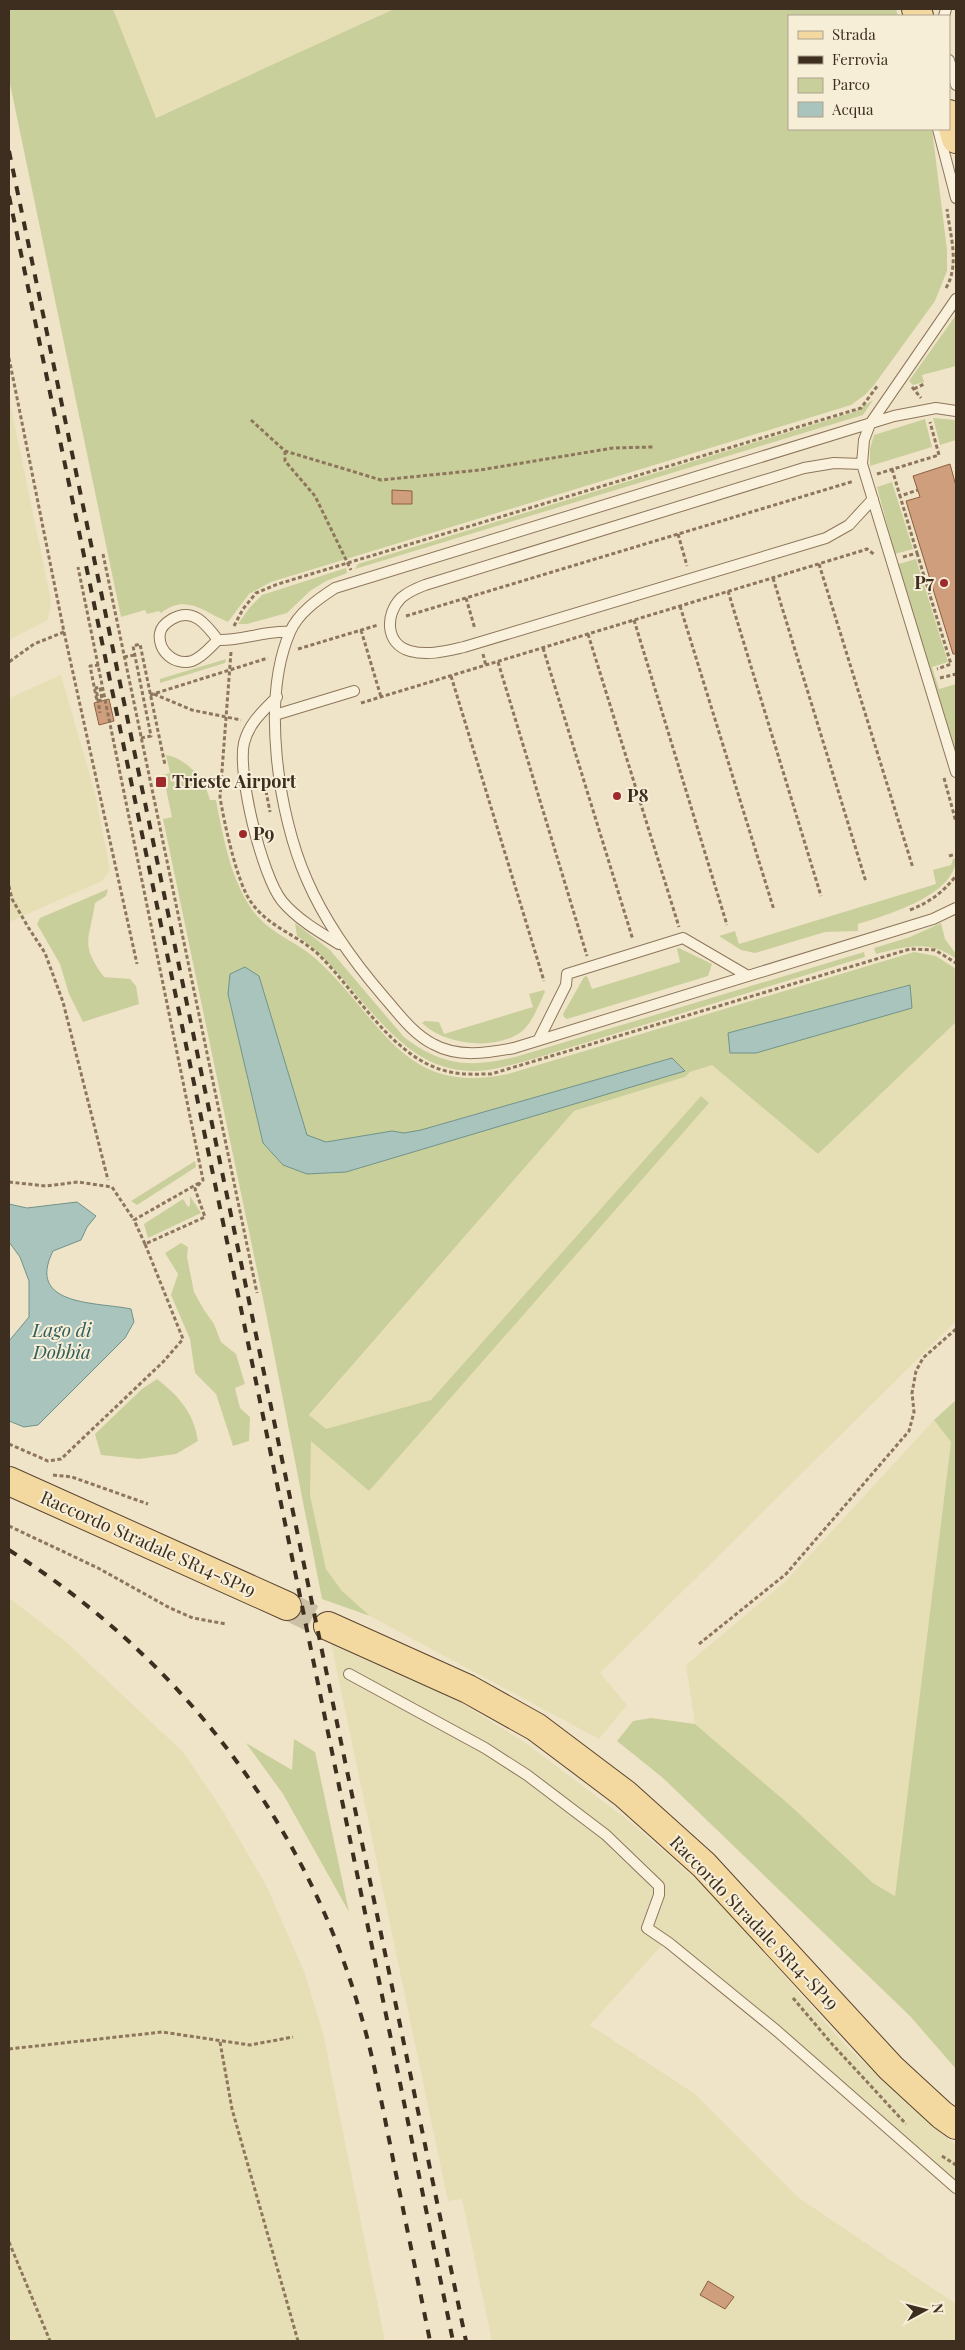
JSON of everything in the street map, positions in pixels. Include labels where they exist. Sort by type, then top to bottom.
[{"type":"main road","points":[[950,118],[956,139]]},
{"type":"main road","name":"Raccordo Stradale SR14-SP19","points":[[9,1481],[287,1606]]},
{"type":"main road","name":"Raccordo Stradale SR14-SP19","points":[[328,1626],[468,1689],[536,1728],[625,1794],[704,1865],[891,2068],[942,2115],[956,2125]]},
{"type":"lane","points":[[950,63],[956,84]]},
{"type":"lane","points":[[938,130],[956,198]]},
{"type":"lane","points":[[956,299],[870,424],[864,440],[862,464],[956,772]]},
{"type":"lane","points":[[956,411],[936,408],[926,409],[870,424],[349,582],[320,597],[297,620],[290,632],[284,653],[275,715],[280,786],[291,837],[314,896],[344,948],[406,1022],[433,1044],[452,1051],[483,1053],[514,1048],[933,919],[956,908]]},
{"type":"lane","points":[[862,464],[834,463],[804,468],[425,585],[402,597],[392,613],[389,628],[395,641],[401,647],[410,651],[439,653],[464,647],[826,538],[849,525],[873,499]]},
{"type":"lane","points":[[218,640],[202,620],[192,615],[181,615],[171,619],[164,624],[160,633],[164,651],[170,658],[181,662],[190,661],[202,656],[218,640],[232,640],[278,631],[290,632]]},
{"type":"lane","points":[[275,715],[354,691]]},
{"type":"lane","points":[[277,697],[251,725],[244,744],[243,762],[253,825],[268,872],[281,900],[305,922],[344,948]]},
{"type":"lane","points":[[539,1039],[566,986],[567,974],[683,938],[748,976]]},
{"type":"lane","points":[[349,1674],[485,1748],[527,1775],[606,1835],[659,1886],[659,1895],[647,1928],[669,1943],[777,2031],[956,2188]]},
{"type":"path","points":[[943,295],[951,279],[954,266],[950,230]]},
{"type":"path","points":[[9,358],[64,632],[137,964]]},
{"type":"path","points":[[150,694],[939,455],[926,409],[914,389],[890,370],[861,408],[278,584],[256,593],[234,624]]},
{"type":"path","points":[[914,389],[924,384]]},
{"type":"path","points":[[251,420],[285,451],[381,480],[480,470],[613,448],[653,447]]},
{"type":"path","points":[[285,451],[285,461],[315,496],[336,543],[346,559]]},
{"type":"path","points":[[892,469],[951,664],[937,669],[940,679],[956,674]]},
{"type":"path","points":[[900,496],[918,490]]},
{"type":"path","points":[[778,504],[806,496]]},
{"type":"path","points":[[354,706],[867,549],[875,556],[877,561]]},
{"type":"path","points":[[900,558],[917,553]]},
{"type":"path","points":[[103,554],[257,1293]]},
{"type":"path","points":[[819,564],[913,868]]},
{"type":"path","points":[[78,567],[203,1180],[195,1189],[205,1217],[145,1244]]},
{"type":"path","points":[[773,578],[866,882]]},
{"type":"path","points":[[728,591],[820,896]]},
{"type":"path","points":[[680,606],[774,910]]},
{"type":"path","points":[[634,620],[727,925]]},
{"type":"path","points":[[361,630],[381,697]]},
{"type":"path","points":[[9,662],[34,644],[64,632]]},
{"type":"path","points":[[588,634],[683,938]]},
{"type":"path","points":[[141,738],[151,736],[133,646],[140,644],[165,765]]},
{"type":"path","points":[[543,648],[636,953]]},
{"type":"path","points":[[124,657],[135,655]]},
{"type":"path","points":[[230,657],[220,798],[223,819],[250,901],[272,924],[318,955],[402,1048],[431,1066],[449,1072],[491,1074],[910,948],[935,950],[956,963]]},
{"type":"path","points":[[498,662],[590,967]]},
{"type":"path","points":[[99,665],[90,666],[97,701],[102,700],[100,687],[96,688],[97,696],[99,705],[100,713]]},
{"type":"path","points":[[451,676],[544,981]]},
{"type":"path","points":[[942,774],[956,822]]},
{"type":"path","points":[[949,856],[956,854]]},
{"type":"path","points":[[9,886],[12,899],[45,953],[63,1002],[108,1180]]},
{"type":"path","points":[[9,1182],[46,1186],[78,1182],[112,1187],[134,1220],[184,1339],[163,1362],[61,1459],[48,1461],[9,1444]]},
{"type":"path","points":[[134,1220],[200,1183]]},
{"type":"path","points":[[698,1644],[786,1574],[909,1431],[914,1412],[912,1393],[916,1370],[923,1358],[956,1328]]},
{"type":"path","points":[[45,1471],[54,1475],[72,1477],[148,1504]]},
{"type":"path","points":[[9,1526],[98,1568],[170,1608],[193,1618],[226,1624]]},
{"type":"path","points":[[9,2049],[162,2032],[250,2045],[293,2037]]},
{"type":"path","points":[[220,2042],[232,2109],[298,2341]]},
{"type":"path","points":[[9,2242],[50,2341]]},
{"type":"shaded area","points":[[113,9],[394,9],[155,118]]},
{"type":"shaded area","points":[[9,397],[51,601],[48,620],[9,640]]},
{"type":"shaded area","points":[[61,675],[95,793],[110,870],[102,881],[9,922],[9,698]]},
{"type":"shaded area","points":[[956,1022],[956,1321],[600,1673],[627,1705],[599,1739],[370,1616],[342,1591],[326,1569],[310,1495],[311,1440],[369,1491],[701,1096],[431,1400],[326,1430],[309,1416],[574,1111],[685,1077],[690,1072],[712,1065],[818,1154]]},
{"type":"shaded area","points":[[934,1420],[951,1441],[895,1896],[873,1883],[792,1807],[695,1724],[686,1665],[786,1581]]},
{"type":"shaded area","points":[[9,1598],[65,1641],[183,1752],[221,1808],[266,1885],[304,1971],[323,2033],[385,2341],[9,2341]]},
{"type":"shaded area","points":[[330,1638],[444,1693],[523,1741],[629,1821],[709,1891],[849,2049],[956,2146],[956,2191],[765,2024],[662,1945],[590,2025],[695,2094],[799,2198],[956,2304],[956,2341],[492,2341],[462,2199],[448,2201]]},
{"type":"green space","points":[[9,9],[113,9],[156,118],[394,9],[896,9],[898,15],[788,15],[788,130],[932,130],[947,250],[947,271],[935,301],[874,385],[866,394],[851,405],[271,582],[249,594],[228,622],[203,609],[187,604],[170,607],[161,613],[159,611],[147,614],[145,610],[121,617],[9,79]]},
{"type":"green space","points":[[956,315],[956,366],[922,375],[924,382],[913,385],[909,381]]},
{"type":"green space","points":[[873,400],[863,415],[355,569],[358,564],[854,412]]},
{"type":"green space","points":[[933,418],[956,420],[956,440],[940,445]]},
{"type":"green space","points":[[925,419],[932,447],[870,466],[870,449],[874,435]]},
{"type":"green space","points":[[892,482],[913,549],[895,554],[877,487]]},
{"type":"green space","points":[[916,559],[948,662],[932,667],[939,689],[956,684],[956,754],[898,564]]},
{"type":"green space","points":[[346,568],[347,573],[326,581],[310,591],[287,613],[247,624],[238,624],[250,607],[262,595]]},
{"type":"green space","points":[[226,659],[225,663],[160,683],[160,679]]},
{"type":"green space","points":[[166,755],[174,757],[188,766],[200,778],[210,800],[216,800],[233,870],[244,896],[257,916],[273,930],[316,959],[397,1047],[418,1063],[442,1074],[472,1078],[508,1074],[914,952],[936,956],[956,969],[956,1022],[818,1154],[712,1065],[690,1072],[685,1077],[574,1111],[309,1415],[326,1429],[431,1400],[701,1096],[709,1103],[369,1491],[311,1441],[310,1495],[326,1569],[342,1591],[370,1616],[322,1599],[267,1318],[163,819],[172,817],[163,775],[170,773]],"holes":[[[245,967],[259,976],[307,1136],[326,1142],[392,1131],[404,1133],[421,1130],[672,1058],[684,1071],[346,1172],[307,1174],[283,1165],[263,1143],[228,994]],[[909,985],[912,1008],[756,1053],[730,1052],[728,1033]]]},
{"type":"green space","points":[[956,858],[953,871],[945,883],[933,893],[902,909],[858,924],[858,931],[825,932],[755,953],[741,950],[719,936],[735,931],[739,944],[936,884],[933,870],[951,865],[953,859]]},
{"type":"green space","points":[[108,889],[106,896],[95,903],[88,941],[91,957],[104,977],[130,979],[136,986],[139,1004],[83,1022],[69,994],[60,964],[37,924],[40,918]]},
{"type":"green space","points":[[295,923],[330,950],[404,1037],[433,1055],[447,1060],[475,1063],[522,1055],[864,952],[865,957],[523,1062],[491,1070],[471,1071],[443,1067],[419,1055],[397,1038],[376,1018],[338,973],[297,936]]},
{"type":"green space","points":[[941,923],[945,939],[956,954],[956,959],[937,949],[917,946],[876,954],[874,948],[910,937]]},
{"type":"green space","points":[[679,948],[712,964],[708,976],[567,1019],[564,1017],[563,1014],[584,977],[587,976],[592,989],[680,962],[677,949]]},
{"type":"green space","points":[[544,990],[545,992],[529,1024],[521,1032],[498,1042],[470,1043],[457,1041],[432,1030],[422,1023],[425,1021],[439,1022],[444,1034],[533,1007],[529,994]]},
{"type":"green space","points":[[195,1161],[196,1167],[137,1205],[131,1201]]},
{"type":"green space","points":[[190,1196],[201,1213],[148,1238],[144,1224],[183,1199],[188,1207],[190,1205]]},
{"type":"green space","points":[[181,1243],[188,1247],[187,1257],[194,1292],[214,1324],[221,1342],[236,1354],[245,1384],[235,1388],[240,1408],[250,1417],[249,1441],[233,1446],[216,1394],[195,1373],[190,1339],[171,1295],[178,1274],[165,1253]]},
{"type":"green space","points":[[157,1379],[184,1406],[193,1422],[198,1441],[176,1454],[139,1459],[101,1455],[95,1434],[142,1389]]},
{"type":"green space","points":[[956,1400],[956,2069],[910,2016],[663,1778],[617,1741],[633,1721],[651,1718],[695,1724],[792,1807],[873,1883],[895,1896],[951,1442],[934,1420]]},
{"type":"green space","points":[[294,1739],[315,1752],[349,1912],[283,1794],[246,1743],[292,1770]]},
{"type":"water","points":[[245,967],[259,976],[307,1135],[326,1142],[392,1131],[404,1133],[421,1130],[672,1058],[685,1071],[346,1172],[307,1174],[283,1165],[263,1143],[228,994],[230,974]]},
{"type":"water","points":[[910,985],[912,1008],[756,1053],[730,1053],[728,1033]]},
{"type":"water","name":"Lago di Dobbia","points":[[77,1202],[96,1216],[87,1227],[81,1240],[53,1251],[47,1269],[49,1283],[57,1292],[70,1298],[131,1309],[134,1322],[125,1338],[38,1425],[24,1427],[9,1421],[9,1341],[29,1317],[29,1281],[20,1257],[9,1242],[9,1204],[27,1208]]},
{"type":"building","name":"P7","points":[[950,464],[956,486],[956,654],[953,654],[906,501],[920,497],[913,476]]},
{"type":"building","points":[[392,490],[412,491],[412,504],[392,504]]},
{"type":"building","points":[[109,699],[114,721],[99,725],[94,703]]},
{"type":"building","points":[[708,2281],[734,2297],[725,2309],[700,2295]]},
{"type":"tunnel","points":[[287,1606],[328,1626]]},
{"type":"railway","points":[[9,151],[466,2341]]},
{"type":"railway","points":[[9,196],[239,1299],[453,2341]]},
{"type":"railway","points":[[9,1550],[70,1592],[127,1640],[179,1692],[227,1748],[269,1809],[306,1873],[336,1941],[365,2028],[430,2341]]},
{"type":"place","name":"P7","points":[[944,583]]},
{"type":"place","name":"Trieste Airport","points":[[161,782]]},
{"type":"place","name":"P8","points":[[617,796]]},
{"type":"place","name":"P9","points":[[243,834]]}]
